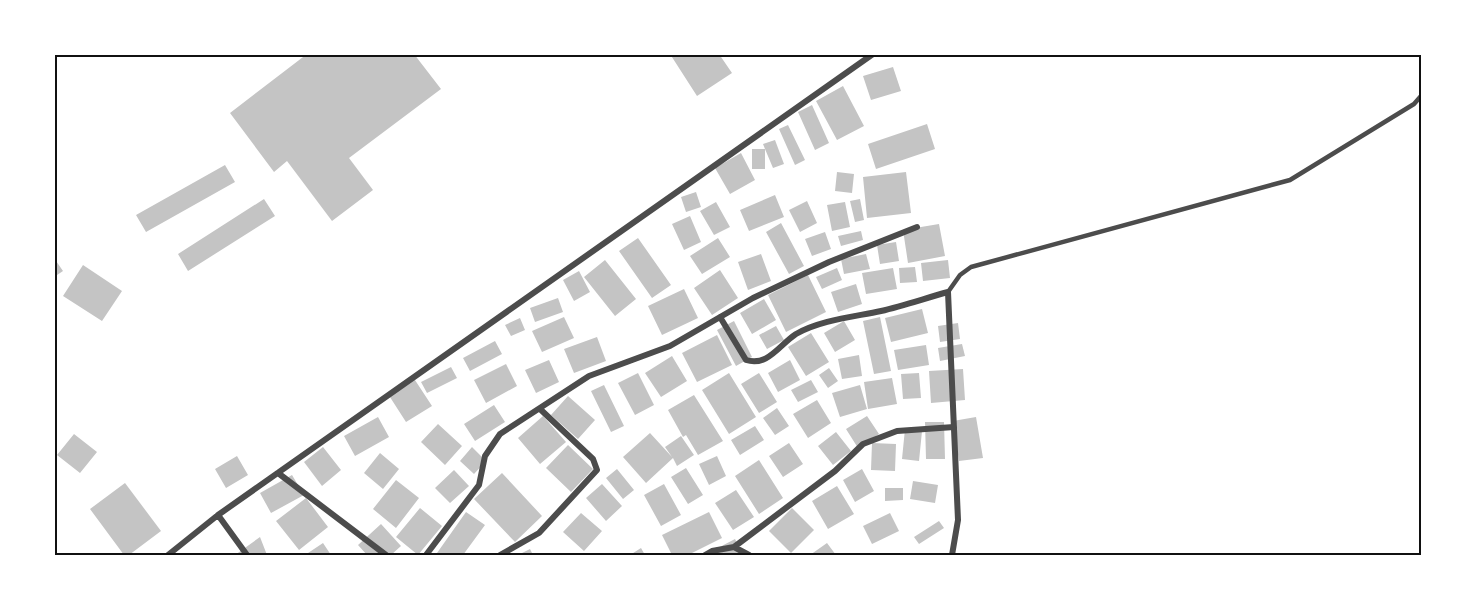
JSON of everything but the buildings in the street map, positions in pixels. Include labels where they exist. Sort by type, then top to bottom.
[{"type":"street","points":[[168,555],[218,515],[873,54]]},
{"type":"street","points":[[426,555],[479,485],[485,456],[500,434],[589,376],[670,346],[753,297],[829,262],[917,227]]},
{"type":"street","points":[[720,317],[746,360],[756,363],[764,360],[797,334],[837,320],[948,292],[958,520],[952,555]]},
{"type":"street","points":[[500,555],[539,532],[597,470],[593,459],[540,409]]},
{"type":"street","points":[[705,555],[734,547],[835,471],[863,444],[897,431],[954,426]]},
{"type":"street","points":[[278,473],[386,555]]},
{"type":"street","points":[[218,515],[247,555]]},
{"type":"street","points":[[734,547],[749,555]]},
{"type":"lane","points":[[948,292],[960,275],[971,267],[1290,180],[1414,104],[1421,96]]}]
